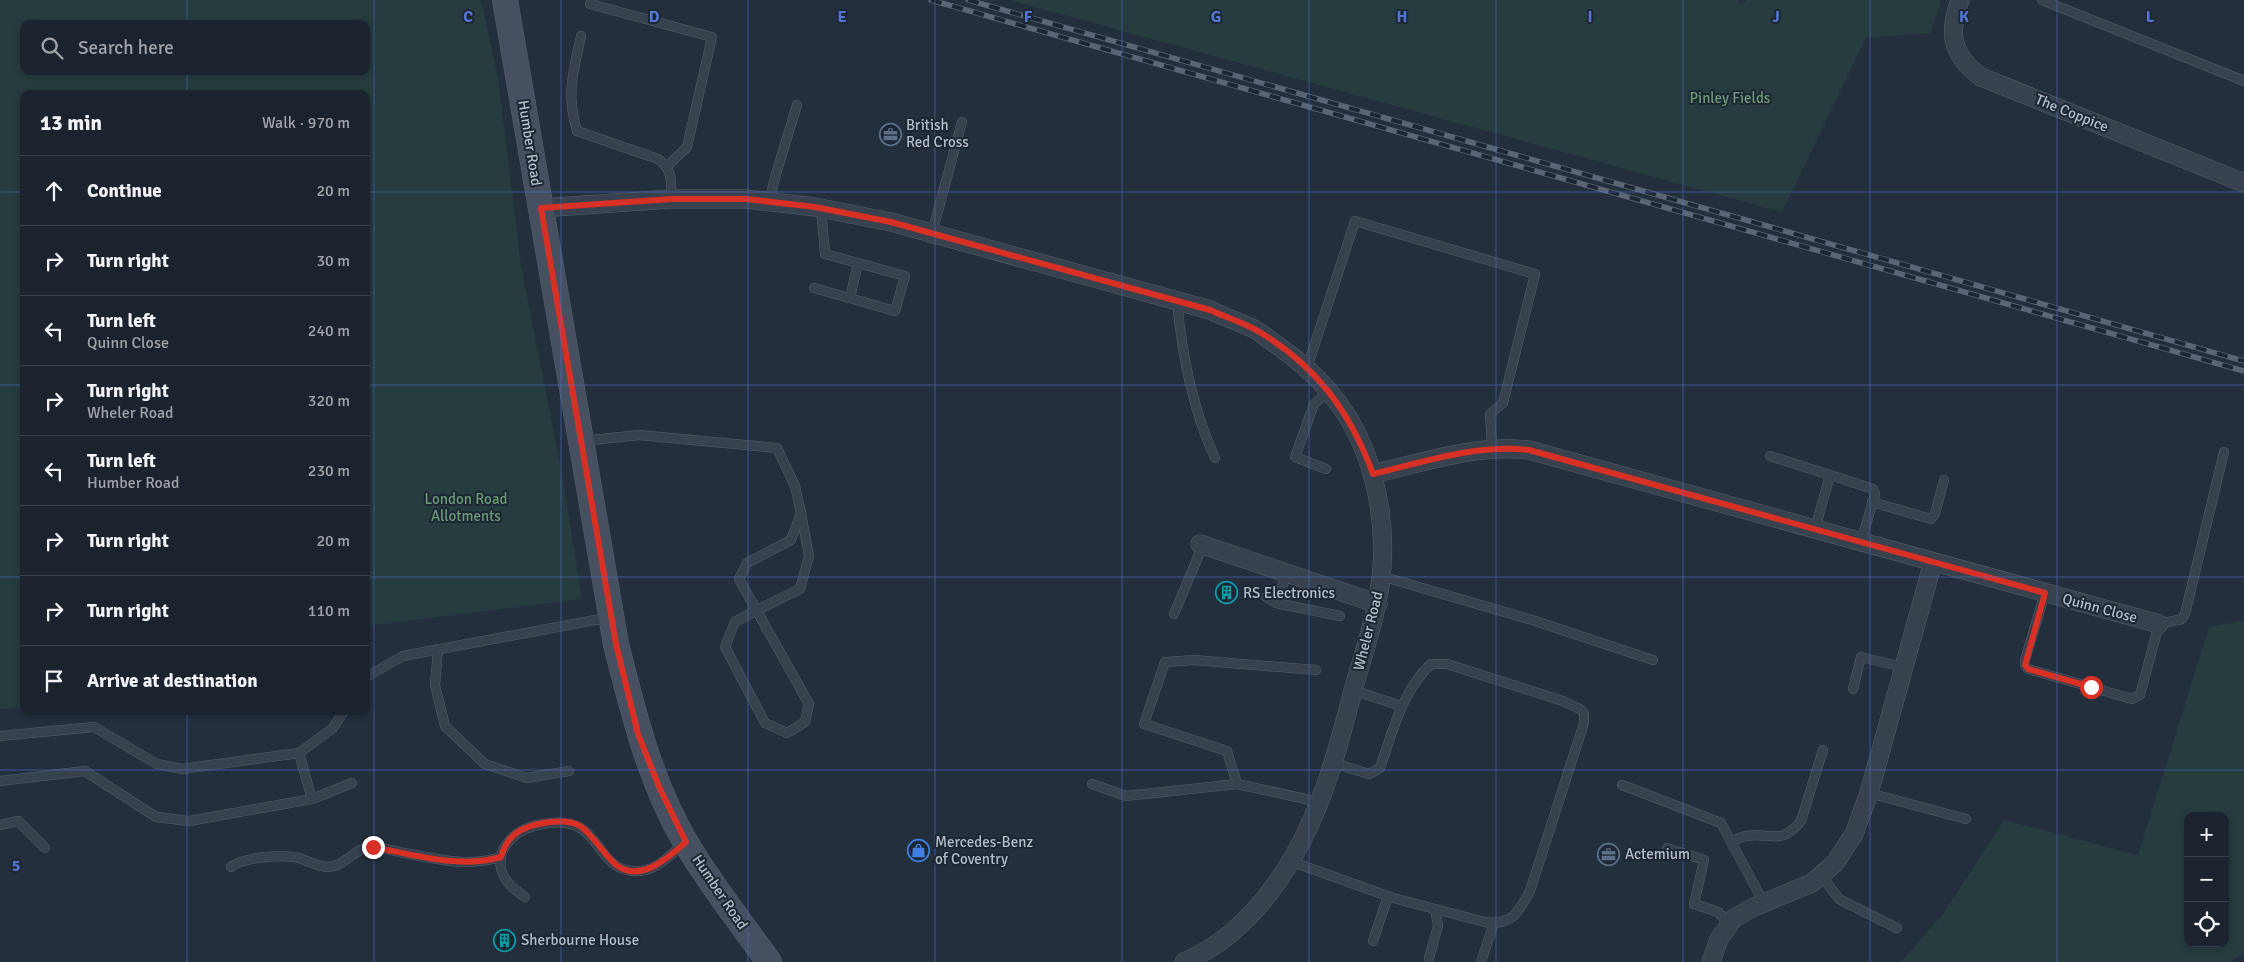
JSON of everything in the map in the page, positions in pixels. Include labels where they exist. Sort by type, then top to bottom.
[{"type":"main road","name":"Humber Road","points":[[505,0],[611,617],[638,734],[660,789],[686,842],[769,962]]},
{"type":"street","name":"The Coppice","points":[[1960,0],[1952,27],[1954,41],[1958,54],[1968,68],[1981,77],[2244,183]]},
{"type":"street","name":"Wheler Road","points":[[541,208],[672,199],[746,199],[821,208],[891,222],[1210,310],[1256,330],[1307,368],[1329,391],[1352,424],[1373,474],[1379,500],[1382,529],[1381,576],[1378,604],[1333,763],[1318,802],[1290,861],[1262,902],[1231,933],[1185,962]]},
{"type":"street","name":"Quinn Close","points":[[1373,474],[1479,449],[1529,450],[2159,624]]},
{"type":"street","points":[[1202,544],[1378,604]]},
{"type":"street","points":[[1711,962],[1719,938],[1734,918],[1812,883],[1835,863],[1854,834],[1869,793],[1934,562]]},
{"type":"lane","points":[[2042,0],[2244,81]]},
{"type":"lane","points":[[590,4],[712,37],[687,147],[667,166]]},
{"type":"lane","points":[[581,36],[570,87],[572,113],[577,131],[658,160],[667,166],[670,172],[672,199]]},
{"type":"lane","points":[[769,202],[797,105]]},
{"type":"lane","points":[[932,233],[962,122]]},
{"type":"lane","points":[[814,288],[895,311],[905,276],[825,254],[821,208]]},
{"type":"lane","points":[[1307,368],[1356,221],[1535,274],[1503,404],[1490,414],[1492,448]]},
{"type":"lane","points":[[850,298],[858,263]]},
{"type":"lane","points":[[1177,301],[1181,345],[1191,391],[1204,433],[1215,458]]},
{"type":"lane","points":[[1326,469],[1295,457],[1314,404],[1329,391]]},
{"type":"lane","points":[[582,441],[639,436],[777,448],[794,486],[801,513],[809,556],[800,589],[755,611],[735,622],[725,646],[765,723],[787,733],[805,722],[809,704],[755,611],[739,579],[747,563],[791,540],[801,513]]},
{"type":"lane","points":[[2045,593],[2025,660],[2025,665],[2028,669],[2132,699],[2140,694],[2159,624],[2182,619],[2186,614],[2224,452]]},
{"type":"lane","points":[[1770,456],[1873,489],[1874,494],[1861,542]]},
{"type":"lane","points":[[1815,529],[1830,475]]},
{"type":"lane","points":[[1872,502],[1930,519],[1935,514],[1944,480]]},
{"type":"lane","points":[[1174,614],[1202,544]]},
{"type":"lane","points":[[1276,603],[1287,573]]},
{"type":"lane","points":[[1381,576],[1514,614],[1653,660]]},
{"type":"lane","points":[[1266,597],[1276,603],[1340,616]]},
{"type":"lane","points":[[370,675],[403,656],[611,617]]},
{"type":"lane","points":[[438,649],[435,685],[445,726],[485,764],[527,778],[569,771]]},
{"type":"lane","points":[[1853,689],[1861,657],[1903,667]]},
{"type":"lane","points":[[1237,784],[1227,751],[1144,724],[1165,662],[1194,660],[1316,670]]},
{"type":"lane","points":[[1290,861],[1388,896],[1435,909],[1494,923],[1508,920],[1520,912],[1530,891],[1584,723],[1584,713],[1563,701],[1447,664],[1431,664],[1419,677],[1401,706],[1380,768],[1369,774],[1333,763]]},
{"type":"lane","points":[[1353,690],[1401,706]]},
{"type":"lane","points":[[0,736],[94,727],[157,764],[182,769],[299,753],[333,728],[341,715]]},
{"type":"lane","points":[[1731,842],[1746,836],[1773,838],[1789,833],[1795,828],[1801,821],[1823,750]]},
{"type":"lane","points":[[299,753],[312,799]]},
{"type":"lane","points":[[0,782],[85,771],[156,817],[189,821],[312,799],[352,783]]},
{"type":"lane","points":[[1092,784],[1126,796],[1237,784],[1318,802]]},
{"type":"lane","points":[[1622,785],[1721,823],[1764,903]]},
{"type":"lane","points":[[1869,793],[1966,819]]},
{"type":"lane","points":[[0,825],[18,821],[45,848]]},
{"type":"lane","points":[[525,897],[510,886],[504,878],[501,857],[504,847],[520,830],[554,822],[569,822],[579,826],[612,862],[622,869],[632,871],[654,868],[686,842]]},
{"type":"lane","points":[[231,867],[237,862],[248,859],[295,857],[318,866],[330,867],[342,863],[358,851],[373,847],[458,862],[475,863],[501,857]]},
{"type":"lane","points":[[1667,848],[1704,860],[1694,904],[1718,912],[1729,924]]},
{"type":"lane","points":[[1821,875],[1838,899],[1897,928]]},
{"type":"lane","points":[[1373,941],[1388,896]]},
{"type":"lane","points":[[1429,958],[1438,926],[1435,909]]},
{"type":"lane","points":[[1482,962],[1494,923]]},
{"type":"green space","name":"London Road Allotments","points":[[0,0],[481,0],[498,77],[521,265],[562,474],[582,599],[370,626],[370,90],[20,90],[20,707],[0,709]]},
{"type":"green space","name":"Pinley Fields","points":[[1010,0],[1737,0],[1742,4],[1746,0],[1942,0],[1930,33],[1866,38],[1782,212]]},
{"type":"green space","points":[[2244,621],[2244,954],[2229,962],[1901,962],[1943,914],[2004,820],[2138,855],[2209,627]]},
{"type":"railway","points":[[931,0],[2244,371]]},
{"type":"railway","points":[[968,0],[2244,361]]},
{"type":"place","name":"British Red Cross","points":[[890,134]]},
{"type":"place","name":"RS Electronics","points":[[1227,593]]},
{"type":"place","name":"Mercedes-Benz of Coventry","points":[[919,851]]},
{"type":"place","name":"Actemium","points":[[1609,854]]},
{"type":"place","name":"Sherbourne House","points":[[505,940]]},
{"type":"route","points":[[373,847],[458,862],[486,862],[501,857],[504,847],[520,830],[554,822],[569,822],[579,826],[586,832],[612,862],[622,869],[641,871],[654,868],[686,842],[660,789],[638,734],[616,644],[541,208],[672,199],[746,199],[815,207],[891,222],[1210,310],[1256,330],[1314,373],[1336,400],[1352,424],[1363,446],[1373,474],[1479,449],[1503,447],[1529,450],[2045,593],[2025,665],[2028,669],[2091,687]]}]
